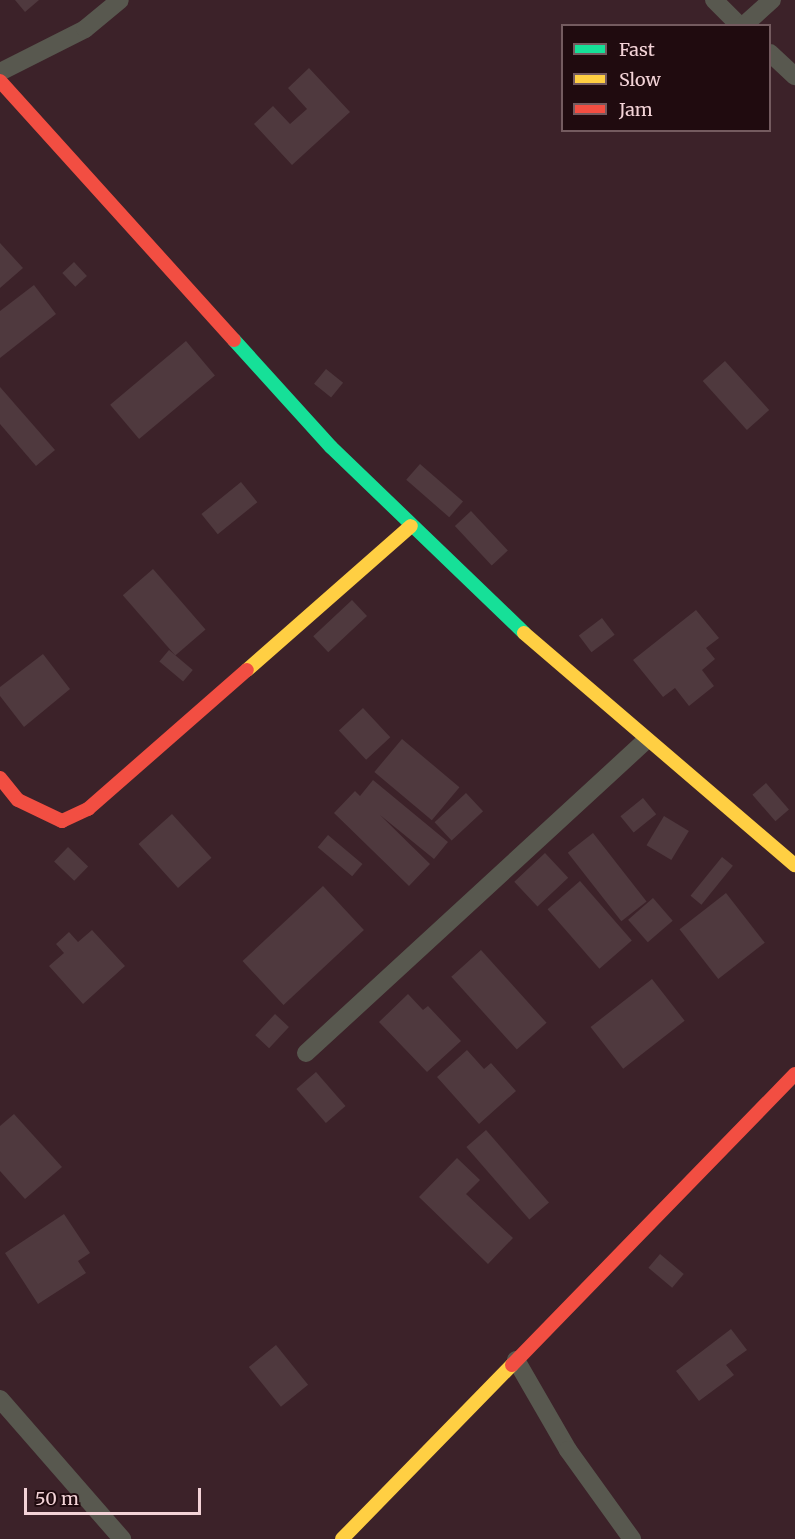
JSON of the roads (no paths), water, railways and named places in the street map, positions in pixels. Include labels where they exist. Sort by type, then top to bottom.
[{"type":"street","points":[[0,72],[85,29],[120,0]]},
{"type":"street","points":[[714,0],[740,24]]},
{"type":"street","points":[[744,24],[772,0]]},
{"type":"street","points":[[771,54],[795,76]]},
{"type":"street","points":[[0,81],[331,447],[411,526],[489,603],[645,741],[795,866]]},
{"type":"street","points":[[0,778],[18,800],[62,821],[88,809],[411,526]]},
{"type":"street","points":[[306,1053],[645,741]]},
{"type":"street","points":[[342,1539],[795,1074]]},
{"type":"street","points":[[516,1360],[568,1450],[632,1539]]},
{"type":"street","points":[[0,1399],[122,1539]]}]
